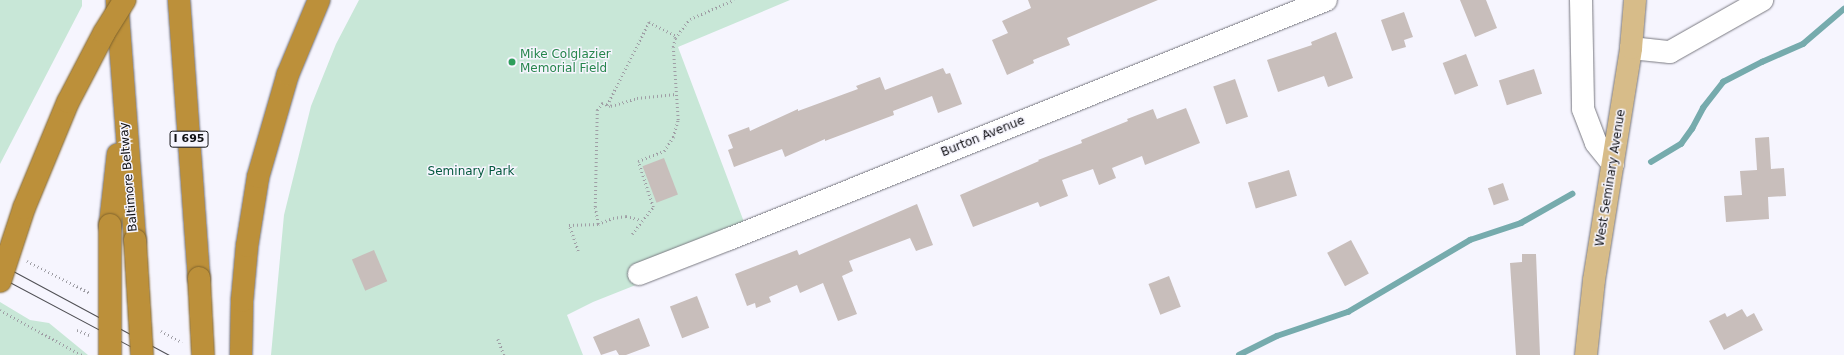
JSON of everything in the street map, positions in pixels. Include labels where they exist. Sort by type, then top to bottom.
[{"type":"highway","name":"Baltimore Beltway","points":[[116,0],[135,240],[142,355]]},
{"type":"highway","points":[[0,281],[24,208],[68,102],[104,33],[125,0]]},
{"type":"highway","name":"I 695","points":[[179,0],[202,355]]},
{"type":"highway","points":[[241,355],[242,300],[247,246],[258,177],[288,74],[319,0]]},
{"type":"highway","points":[[110,355],[110,226],[123,101]]},
{"type":"main road","name":"West Seminary Avenue","points":[[1586,355],[1594,280],[1631,48],[1635,0]]},
{"type":"street","name":"Burton Avenue","points":[[639,274],[730,240],[1326,0]]},
{"type":"street","points":[[1580,0],[1583,109],[1596,143],[1613,164]]},
{"type":"street","points":[[1631,48],[1670,52],[1762,0]]},
{"type":"path","points":[[632,234],[641,220],[654,207],[638,161],[664,151],[672,137],[678,120],[673,47],[676,36],[690,19],[734,0]]},
{"type":"path","points":[[607,105],[650,22],[676,36]]},
{"type":"path","points":[[598,224],[595,207],[597,110],[602,102],[611,106],[637,98],[676,94]]},
{"type":"path","points":[[578,251],[569,225],[598,224],[613,218],[626,216],[641,220]]},
{"type":"path","points":[[0,310],[82,355]]},
{"type":"path","points":[[498,339],[504,355]]},
{"type":"green space","points":[[0,0],[82,0],[82,6],[0,164]]},
{"type":"green space","name":"Seminary Park","points":[[359,0],[790,0],[678,47],[744,222],[671,271],[593,302],[567,315],[583,355],[271,355],[284,215],[311,106],[336,44]]},
{"type":"green space","points":[[0,302],[30,320],[49,323],[88,355],[0,355]]},
{"type":"building","points":[[1028,0],[1158,0],[1067,38],[1070,45],[1033,60],[1034,63],[1007,75],[992,40],[1008,33],[1002,21],[1031,8]]},
{"type":"building","points":[[1460,0],[1486,0],[1497,28],[1475,37]]},
{"type":"building","points":[[1404,12],[1413,37],[1404,40],[1406,47],[1392,51],[1381,20]]},
{"type":"building","points":[[1336,32],[1353,78],[1328,87],[1324,76],[1278,92],[1267,60],[1312,45],[1311,42]]},
{"type":"building","points":[[1466,54],[1478,86],[1455,95],[1443,63]]},
{"type":"building","points":[[943,68],[946,74],[950,73],[962,104],[938,113],[932,96],[893,111],[894,115],[825,141],[825,139],[785,157],[782,149],[734,167],[728,150],[733,148],[728,135],[749,127],[750,131],[798,109],[798,111],[858,89],[856,86],[880,77],[885,90]]},
{"type":"building","points":[[1534,69],[1542,94],[1507,105],[1499,80]]},
{"type":"building","points":[[1235,79],[1248,117],[1226,124],[1213,86]]},
{"type":"building","points":[[1186,108],[1200,143],[1145,165],[1142,156],[1112,168],[1116,178],[1099,185],[1093,169],[1062,180],[1068,196],[1040,207],[1038,202],[973,227],[960,195],[1039,161],[1038,160],[1082,143],[1081,140],[1128,121],[1127,119],[1153,109],[1157,119]]},
{"type":"building","points":[[1769,137],[1771,169],[1784,168],[1786,196],[1768,197],[1769,219],[1726,222],[1724,196],[1742,195],[1740,171],[1757,170],[1755,138]]},
{"type":"building","points":[[664,158],[678,194],[657,203],[643,166]]},
{"type":"building","points":[[1289,170],[1297,196],[1256,208],[1248,183]]},
{"type":"building","points":[[1503,183],[1509,200],[1494,205],[1488,188]]},
{"type":"building","points":[[917,204],[933,245],[916,251],[910,238],[849,261],[853,271],[842,276],[857,314],[838,321],[823,283],[800,293],[797,285],[769,297],[771,302],[756,308],[755,303],[747,306],[735,274],[797,250],[799,255]]},
{"type":"building","points":[[1351,240],[1369,274],[1345,286],[1327,253]]},
{"type":"building","points":[[374,250],[387,281],[365,291],[352,259]]},
{"type":"building","points":[[1522,254],[1536,254],[1540,355],[1516,355],[1510,263],[1522,262]]},
{"type":"building","points":[[1169,276],[1181,307],[1160,315],[1148,284]]},
{"type":"building","points":[[697,296],[709,328],[682,338],[670,306]]},
{"type":"building","points":[[1742,309],[1747,317],[1754,313],[1763,330],[1724,350],[1709,321],[1725,313],[1727,317]]},
{"type":"building","points":[[639,318],[650,346],[626,355],[619,355],[616,350],[601,355],[593,337]]},
{"type":"waterway","points":[[1651,162],[1681,144],[1692,129],[1703,108],[1723,82],[1762,62],[1803,44],[1844,9]]},
{"type":"waterway","points":[[1239,355],[1277,336],[1348,312],[1470,240],[1521,223],[1572,194]]},
{"type":"tram line","points":[[0,264],[169,355]]},
{"type":"tram line","points":[[0,277],[147,355]]},
{"type":"place","name":"Mike Colglazier Memorial Field","points":[[512,62]]}]
